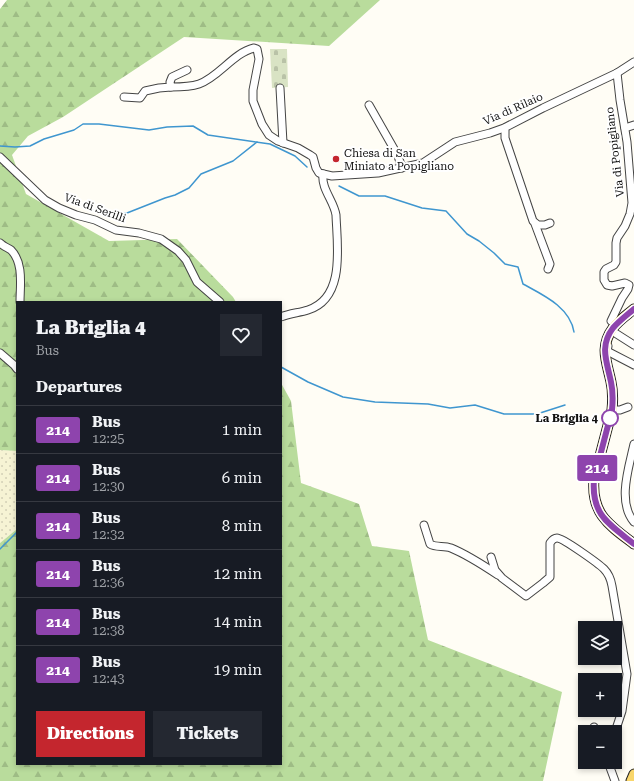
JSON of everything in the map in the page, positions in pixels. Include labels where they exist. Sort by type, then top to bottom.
[{"type":"main road","points":[[634,309],[614,327],[605,347],[605,359],[612,383],[613,399],[612,410],[594,479],[593,496],[604,520],[634,544]]},
{"type":"main road","points":[[631,781],[634,774]]},
{"type":"street","points":[[124,97],[140,98],[145,91],[159,88],[200,84],[244,51],[254,48],[257,49],[260,59],[253,90],[253,101],[254,107],[262,124],[269,135],[283,143],[298,148],[313,158],[319,173],[323,174],[322,179],[336,215],[337,274],[328,297],[308,310],[282,317]]},
{"type":"street","name":"Via di Rilaio","points":[[323,174],[332,176],[351,176],[378,173],[424,163],[455,142],[505,128],[543,108],[617,73],[634,62]]},
{"type":"street","points":[[171,87],[170,82],[172,77],[187,70]]},
{"type":"street","name":"Via di Popigliano","points":[[614,327],[611,321],[622,298],[631,288],[628,284],[607,285],[605,283],[604,276],[606,269],[614,265],[616,262],[617,238],[625,226],[631,208],[625,128],[617,73]]},
{"type":"street","points":[[280,88],[283,143]]},
{"type":"street","points":[[369,106],[398,156],[402,168]]},
{"type":"street","points":[[625,128],[634,125]]},
{"type":"street","points":[[505,128],[505,138],[550,264],[548,269]]},
{"type":"street","name":"Via di Serilli","points":[[0,157],[45,200],[53,205],[76,215],[95,220],[116,230],[139,233],[161,239],[186,260],[197,282],[219,301]]},
{"type":"street","points":[[536,224],[541,226],[550,223]]},
{"type":"street","points":[[0,243],[10,250],[19,265],[20,301]]},
{"type":"street","points":[[614,327],[634,345]]},
{"type":"street","points":[[605,347],[634,366]]},
{"type":"street","points":[[0,353],[16,368]]},
{"type":"street","points":[[612,410],[620,410],[628,407]]},
{"type":"street","points":[[634,444],[625,499],[628,513],[634,522]]},
{"type":"street","points":[[424,525],[430,544],[435,547],[445,546],[467,556],[502,578],[526,596],[550,577],[550,543],[555,538],[563,540],[604,569],[611,579],[627,674],[622,711],[617,725]]},
{"type":"street","points":[[491,558],[495,570],[502,578]]},
{"type":"street","points":[[611,769],[615,781]]},
{"type":"shaded area","points":[[0,450],[16,451],[16,530],[0,543]]},
{"type":"green space","points":[[7,0],[380,0],[329,46],[184,37],[63,117],[28,136],[12,155],[26,194],[109,241],[177,239],[235,301],[16,301],[16,451],[0,450],[0,9]]},
{"type":"green space","points":[[270,49],[287,49],[288,87],[272,88]]},
{"type":"green space","points":[[282,385],[291,401],[301,483],[359,504],[372,546],[409,551],[428,640],[562,692],[543,781],[0,781],[0,543],[16,530],[16,765],[282,765]]},
{"type":"waterway","points":[[0,146],[30,146],[44,139],[74,130],[83,124],[99,124],[149,130],[167,127],[193,126],[208,135],[270,144],[295,156],[307,167]]},
{"type":"waterway","points":[[94,210],[127,213],[175,195],[189,188],[201,174],[233,161],[257,142]]},
{"type":"waterway","points":[[339,186],[359,196],[385,196],[422,208],[446,211],[467,234],[479,241],[505,264],[518,267],[523,284],[547,297],[561,309],[571,323],[574,332]]},
{"type":"waterway","points":[[282,368],[308,382],[343,397],[375,402],[428,404],[450,408],[475,405],[504,414],[537,414],[565,405]]},
{"type":"waterway","points":[[0,549],[16,533]]},
{"type":"bus line","name":"214","points":[[634,309],[614,326],[604,352],[612,383],[613,399],[612,410],[594,479],[593,496],[604,520],[634,544]]},
{"type":"place","name":"Chiesa di San Miniato a Popigliano","points":[[336,159]]},
{"type":"place","name":"La Briglia 4","points":[[610,418]]}]
